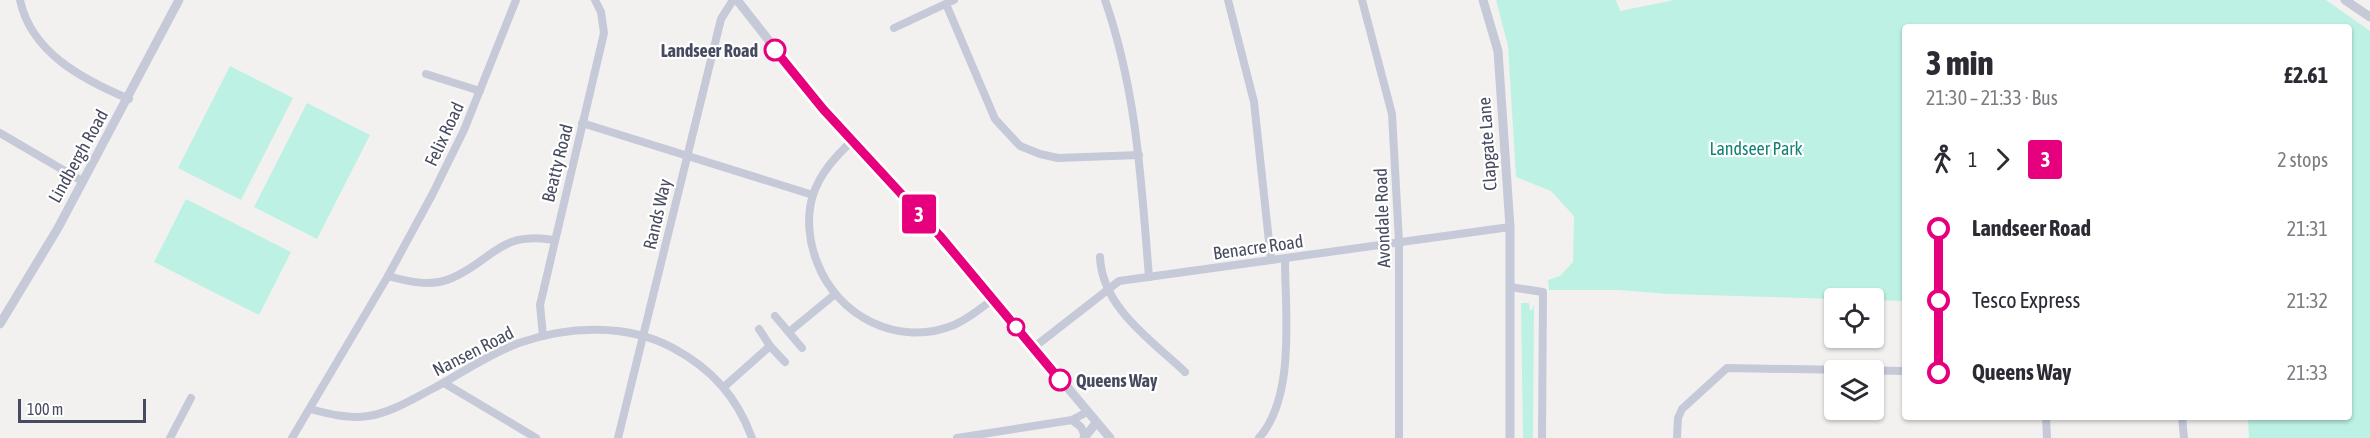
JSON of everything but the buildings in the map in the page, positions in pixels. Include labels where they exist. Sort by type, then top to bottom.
[{"type":"street","points":[[20,0],[39,41],[60,61],[129,99]]},
{"type":"street","name":"Lindbergh Road","points":[[0,324],[58,228],[129,99],[179,0]]},
{"type":"street","name":"Felix Road","points":[[292,438],[388,276],[464,130],[516,0]]},
{"type":"street","name":"Beatty Road","points":[[543,336],[540,305],[604,33],[602,12],[595,0]]},
{"type":"street","points":[[735,0],[786,65],[940,236],[1110,438]]},
{"type":"street","name":"Rands Way","points":[[618,438],[721,19],[735,0]]},
{"type":"street","points":[[1104,0],[1130,88],[1139,154],[1149,277]]},
{"type":"street","points":[[1228,0],[1254,102],[1271,260]]},
{"type":"street","name":"Avondale Road","points":[[1362,0],[1392,114],[1398,242],[1399,438]]},
{"type":"street","name":"Clapgate Lane","points":[[1483,0],[1498,51],[1509,227],[1510,438]]},
{"type":"street","points":[[2345,0],[2370,18]]},
{"type":"street","points":[[894,28],[950,2],[995,119],[1020,146],[1058,158],[1139,154]]},
{"type":"street","points":[[426,74],[480,91]]},
{"type":"street","points":[[582,123],[813,195]]},
{"type":"street","points":[[0,133],[82,181]]},
{"type":"street","points":[[853,141],[827,167],[813,195],[809,218],[811,244],[825,282],[834,295],[854,313],[879,326],[914,332],[940,329],[956,324],[992,300]]},
{"type":"street","name":"Benacre Road","points":[[1034,348],[1119,281],[1509,227]]},
{"type":"street","points":[[388,276],[410,282],[435,283],[452,279],[500,247],[529,238],[554,240]]},
{"type":"street","points":[[1100,257],[1106,289],[1124,316],[1185,372]]},
{"type":"street","points":[[1259,438],[1274,416],[1284,383],[1285,259]]},
{"type":"street","points":[[1509,287],[1543,292],[1542,438]]},
{"type":"street","points":[[789,332],[834,295]]},
{"type":"street","points":[[776,316],[802,348]]},
{"type":"street","points":[[759,328],[770,346],[785,362]]},
{"type":"street","name":"Nansen Road","points":[[310,409],[341,417],[374,415],[444,383],[517,344],[543,336],[593,329],[642,336],[668,345],[688,356],[724,386],[743,415],[752,438]]},
{"type":"street","points":[[724,386],[770,346]]},
{"type":"street","points":[[1677,438],[1678,418],[1682,409],[1727,368],[1902,371]]},
{"type":"street","points":[[444,383],[536,438]]},
{"type":"street","points":[[170,438],[191,398]]},
{"type":"street","points":[[957,438],[1072,420],[1087,412]]},
{"type":"street","points":[[1072,420],[1081,427],[1085,437]]},
{"type":"street","points":[[2046,420],[2047,438]]},
{"type":"street","points":[[2182,420],[2184,438]]},
{"type":"street","points":[[1085,437],[1096,423]]},
{"type":"green space","name":"Landseer Park","points":[[1496,0],[1616,0],[1620,11],[1674,0],[2326,0],[2370,31],[2370,438],[2249,438],[2248,420],[2352,420],[2352,24],[1902,24],[1902,301],[1884,300],[1884,288],[1824,288],[1824,299],[1669,294],[1618,290],[1549,290],[1548,280],[1560,276],[1573,262],[1574,216],[1551,191],[1516,177],[1508,46]]},
{"type":"green space","points":[[230,66],[293,98],[241,200],[178,168]]},
{"type":"green space","points":[[307,103],[370,135],[317,239],[254,207]]},
{"type":"green space","points":[[186,199],[291,252],[259,315],[154,262]]},
{"type":"green space","points":[[1521,303],[1529,303],[1530,310],[1534,304],[1533,438],[1523,438]]},
{"type":"bus line","name":"3","points":[[775,50],[823,109],[940,236],[1060,380]]},
{"type":"place","name":"Landseer Road","points":[[775,50]]},
{"type":"place","name":"Queens Way","points":[[1060,380]]}]
